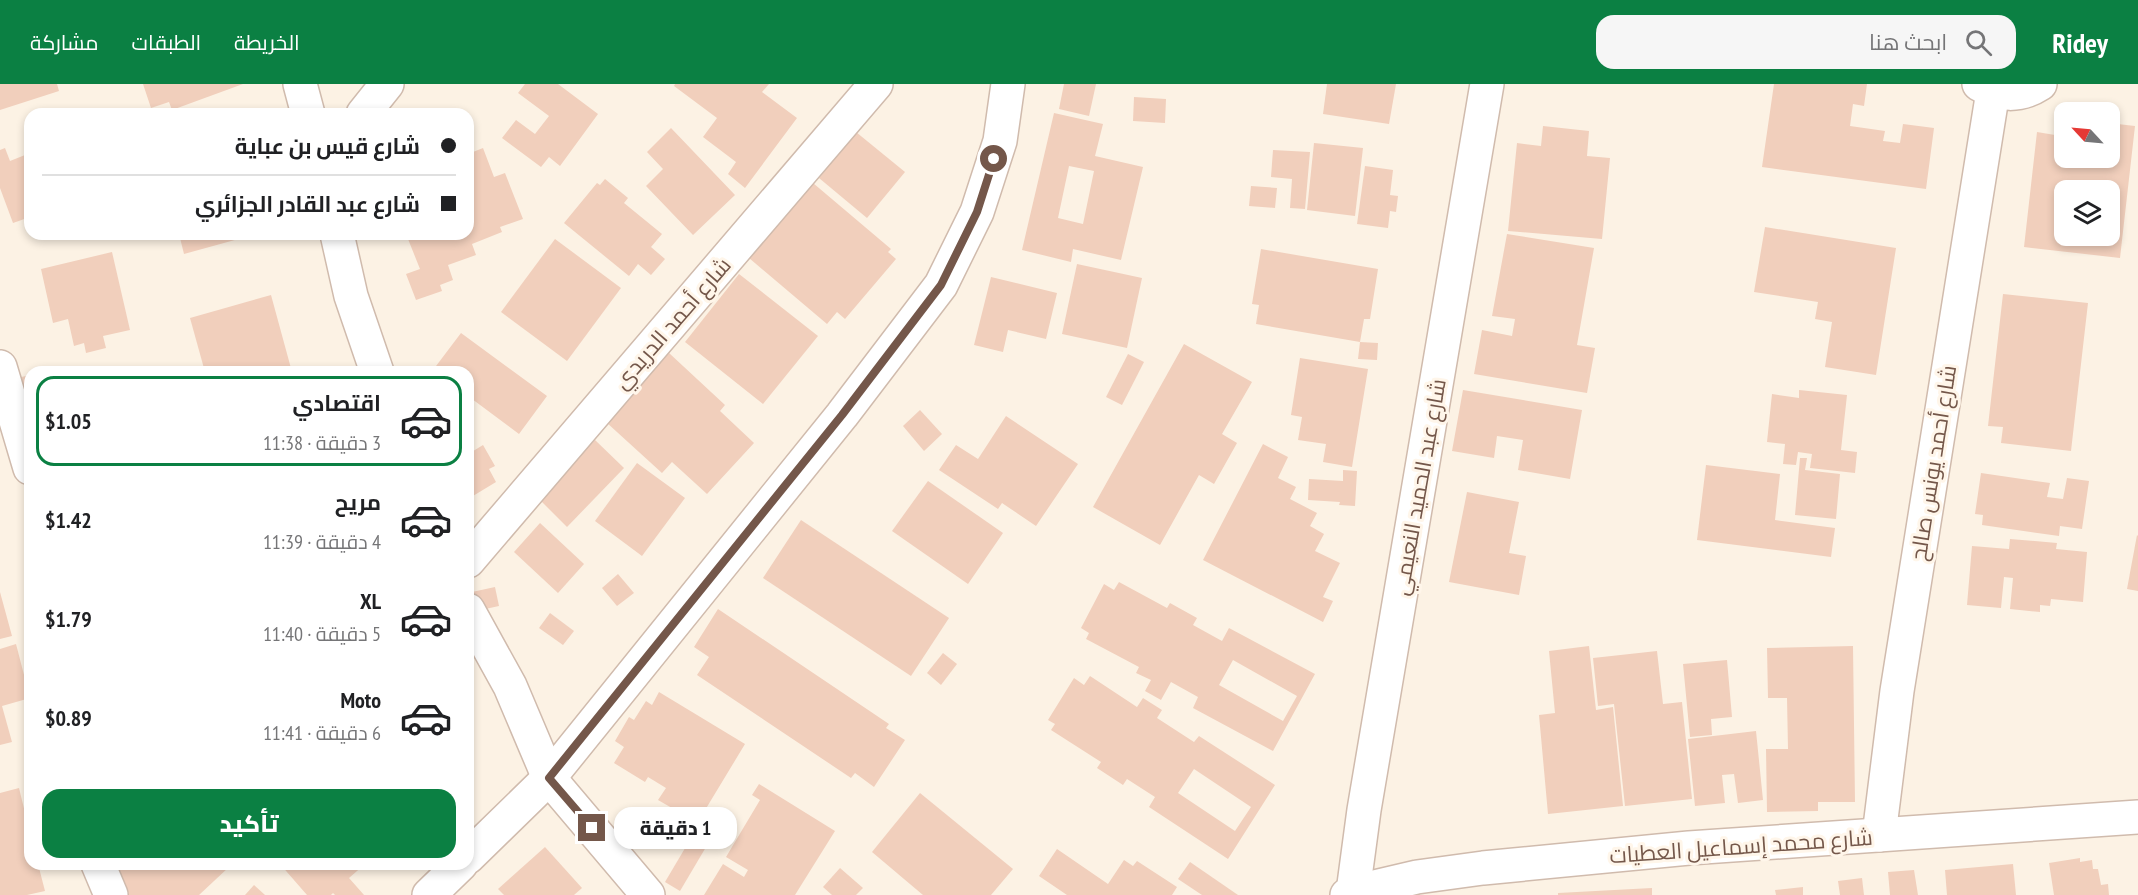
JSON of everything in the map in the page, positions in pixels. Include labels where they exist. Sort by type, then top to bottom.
[{"type":"street","points":[[300,84],[306,108]]},
{"type":"street","points":[[368,108],[387,84]]},
{"type":"street","name":"شارع أحمد الدريدي","points":[[474,554],[876,84]]},
{"type":"street","points":[[474,851],[549,778],[842,415],[941,285],[977,212],[1000,141],[1008,84]]},
{"type":"street","name":"شارع عبد الحميد النعيمي","points":[[1350,893],[1487,84]]},
{"type":"street","points":[[1986,88],[2011,94],[2030,91],[2040,84]]},
{"type":"street","name":"شارع أحمد يونس صالح","points":[[1879,835],[1897,692],[1986,88]]},
{"type":"street","points":[[338,240],[351,296],[374,366]]},
{"type":"street","points":[[0,367],[24,448]]},
{"type":"street","points":[[474,621],[510,686],[549,778],[648,895]]},
{"type":"street","name":"شارع محمد إسماعيل العطيات","points":[[1350,893],[1417,877],[1483,868],[1689,848],[2138,817]]},
{"type":"street","points":[[101,870],[111,895]]},
{"type":"street","points":[[429,895],[455,870]]},
{"type":"building","points":[[0,84],[57,84],[59,91],[0,110]]},
{"type":"building","points":[[143,84],[243,84],[177,108],[171,108],[169,102],[151,108]]},
{"type":"building","points":[[525,84],[558,84],[598,114],[560,166],[549,157],[541,167],[502,138],[516,120],[535,134],[549,116],[518,93]]},
{"type":"building","points":[[675,84],[769,84],[762,92],[797,118],[745,188],[728,174],[736,162],[703,137],[717,118],[674,86]]},
{"type":"building","points":[[1064,84],[1096,84],[1089,116],[1059,109]]},
{"type":"building","points":[[1327,84],[1396,84],[1389,124],[1323,114]]},
{"type":"building","points":[[1774,84],[1867,84],[1864,106],[1853,104],[1850,126],[1885,131],[1883,141],[1900,143],[1903,124],[1934,128],[1926,189],[1762,167]]},
{"type":"building","points":[[1134,97],[1166,99],[1165,123],[1133,121]]},
{"type":"building","points":[[1054,113],[1103,124],[1095,156],[1143,167],[1121,260],[1073,249],[1071,262],[1022,250]],"holes":[[[1069,166],[1094,171],[1083,224],[1058,218]]]},
{"type":"building","points":[[2120,124],[2135,126],[2120,258],[2024,247],[2037,132],[2054,135],[2054,168],[2120,168]]},
{"type":"building","points":[[1543,126],[1589,131],[1587,156],[1610,158],[1602,239],[1508,231],[1517,143],[1541,146]]},
{"type":"building","points":[[671,128],[735,195],[693,235],[646,186],[663,169],[647,152]]},
{"type":"building","points":[[856,132],[905,172],[867,218],[819,178]]},
{"type":"building","points":[[1314,143],[1363,148],[1355,216],[1307,210]]},
{"type":"building","points":[[5,148],[10,161],[24,155],[24,219],[13,223],[0,188],[0,150]]},
{"type":"building","points":[[483,148],[494,177],[505,173],[523,219],[500,227],[502,232],[472,244],[476,255],[448,265],[453,280],[440,285],[442,291],[416,300],[406,274],[420,269],[408,240],[474,240],[474,152]]},
{"type":"building","points":[[1273,150],[1310,152],[1305,209],[1290,208],[1292,179],[1271,177]]},
{"type":"building","points":[[1365,166],[1393,170],[1390,195],[1398,196],[1396,212],[1390,211],[1388,228],[1357,224]]},
{"type":"building","points":[[605,179],[628,198],[624,203],[662,234],[651,247],[665,259],[651,275],[638,264],[629,276],[564,223],[597,183],[600,185]]},
{"type":"building","points":[[813,183],[891,249],[888,252],[896,259],[845,319],[837,312],[827,324],[749,258]]},
{"type":"building","points":[[1251,186],[1277,188],[1275,208],[1249,206]]},
{"type":"building","points":[[1765,227],[1896,248],[1876,375],[1825,367],[1832,322],[1815,319],[1818,302],[1754,292]]},
{"type":"building","points":[[1507,234],[1594,248],[1577,345],[1595,348],[1587,393],[1474,374],[1482,330],[1512,336],[1515,319],[1492,316]]},
{"type":"building","points":[[555,239],[621,288],[567,361],[501,312]]},
{"type":"building","points":[[180,240],[235,240],[184,254]]},
{"type":"building","points":[[1261,249],[1378,269],[1370,319],[1364,319],[1360,342],[1256,324],[1259,305],[1252,304]]},
{"type":"building","points":[[112,252],[130,330],[103,336],[106,348],[86,353],[84,343],[74,346],[68,319],[53,323],[41,269]]},
{"type":"building","points":[[1077,264],[1142,278],[1127,348],[1062,334]]},
{"type":"building","points":[[739,274],[818,336],[763,404],[685,342]]},
{"type":"building","points":[[991,277],[1057,293],[1046,339],[1008,330],[1003,352],[974,345]]},
{"type":"building","points":[[2003,294],[2088,303],[2071,451],[2001,443],[2003,427],[1988,426]]},
{"type":"building","points":[[271,295],[290,366],[203,366],[190,318]]},
{"type":"building","points":[[461,333],[547,396],[519,434],[474,400],[474,366],[436,366]]},
{"type":"building","points":[[1360,342],[1378,343],[1377,360],[1358,359]]},
{"type":"building","points":[[1184,344],[1252,382],[1222,434],[1237,443],[1214,484],[1199,475],[1160,545],[1093,507]]},
{"type":"building","points":[[669,353],[725,405],[720,411],[754,443],[707,494],[672,462],[662,473],[606,422]]},
{"type":"building","points":[[1128,354],[1144,362],[1122,405],[1106,397]]},
{"type":"building","points":[[1300,358],[1368,369],[1352,467],[1323,462],[1326,444],[1298,440],[1302,417],[1291,415]]},
{"type":"building","points":[[24,376],[24,407],[19,408],[13,379]]},
{"type":"building","points":[[1463,390],[1582,410],[1570,479],[1518,470],[1523,440],[1497,436],[1494,458],[1452,451]]},
{"type":"building","points":[[1799,390],[1847,395],[1841,450],[1857,452],[1855,473],[1810,468],[1812,454],[1798,452],[1796,465],[1783,464],[1785,444],[1767,442],[1772,394],[1799,398]]},
{"type":"building","points":[[920,410],[942,434],[924,451],[903,426]]},
{"type":"building","points":[[1006,416],[1078,464],[1036,526],[1002,503],[998,509],[939,470],[956,445],[978,459]]},
{"type":"building","points":[[595,440],[624,468],[567,527],[538,498]]},
{"type":"building","points":[[1263,444],[1288,457],[1278,478],[1296,487],[1290,499],[1317,513],[1310,526],[1324,534],[1315,551],[1340,563],[1323,597],[1333,601],[1323,622],[1203,560]]},
{"type":"building","points":[[483,445],[495,466],[489,469],[496,482],[474,495],[474,451]]},
{"type":"building","points":[[1800,458],[1807,458],[1805,470],[1840,474],[1836,519],[1795,515]]},
{"type":"building","points":[[637,463],[685,498],[642,556],[595,521]]},
{"type":"building","points":[[1706,465],[1780,474],[1775,520],[1835,528],[1831,557],[1697,540]]},
{"type":"building","points":[[1343,470],[1357,471],[1355,506],[1339,505],[1340,502],[1308,500],[1309,479],[1343,481]]},
{"type":"building","points":[[1981,473],[2050,483],[2047,497],[2063,499],[2067,478],[2089,481],[2082,529],[2060,526],[2059,536],[1982,525],[1983,515],[1975,514]]},
{"type":"building","points":[[928,481],[1003,533],[968,584],[892,531]]},
{"type":"building","points":[[1467,492],[1519,502],[1509,553],[1526,556],[1519,595],[1449,582]]},
{"type":"building","points":[[801,520],[949,618],[911,676],[763,578]]},
{"type":"building","points":[[540,523],[584,564],[558,593],[514,552]]},
{"type":"building","points":[[2138,536],[2138,591],[2127,589]]},
{"type":"building","points":[[2010,539],[2057,543],[2056,549],[2087,552],[2083,602],[2051,599],[2050,606],[2040,605],[2040,612],[2010,609],[2013,578],[2004,577],[2001,608],[1967,605],[1972,546],[2009,549]]},
{"type":"building","points":[[618,574],[634,593],[617,606],[602,588]]},
{"type":"building","points":[[1119,582],[1167,608],[1170,603],[1197,618],[1193,625],[1222,641],[1229,628],[1315,674],[1273,751],[1193,708],[1198,697],[1171,682],[1161,700],[1145,691],[1151,680],[1136,673],[1139,667],[1086,639],[1089,633],[1081,628],[1104,584],[1114,590]],"holes":[[[1233,660],[1297,696],[1283,721],[1219,685]]]},
{"type":"building","points":[[495,587],[499,606],[476,611],[474,592]]},
{"type":"building","points":[[0,592],[12,636],[0,639]]},
{"type":"building","points":[[718,609],[889,724],[886,728],[905,740],[874,787],[855,773],[851,778],[697,675],[709,657],[694,647]]},
{"type":"building","points":[[550,613],[574,631],[563,645],[539,628]]},
{"type":"building","points":[[16,644],[24,675],[24,700],[2,706],[12,742],[0,745],[0,649]]},
{"type":"building","points":[[1589,646],[1596,710],[1613,707],[1623,806],[1548,814],[1539,715],[1555,713],[1549,651]]},
{"type":"building","points":[[1853,646],[1855,802],[1818,802],[1818,811],[1767,812],[1766,749],[1788,749],[1787,698],[1768,698],[1767,648]]},
{"type":"building","points":[[1657,651],[1663,704],[1682,702],[1692,799],[1625,806],[1614,704],[1598,706],[1593,658]]},
{"type":"building","points":[[943,653],[957,664],[941,685],[927,673]]},
{"type":"building","points":[[1727,660],[1732,717],[1711,719],[1712,735],[1690,737],[1683,664]]},
{"type":"building","points":[[1090,676],[1137,707],[1143,698],[1162,710],[1157,718],[1194,742],[1199,736],[1275,785],[1228,859],[1149,807],[1155,797],[1127,779],[1123,785],[1097,768],[1101,762],[1051,730],[1055,724],[1048,720],[1074,678],[1084,685]],"holes":[[[1194,769],[1251,807],[1235,831],[1178,793]]]},
{"type":"building","points":[[659,692],[745,744],[693,830],[675,819],[679,812],[658,800],[666,788],[648,777],[645,782],[614,763],[624,747],[615,741],[629,717],[634,720],[646,701],[652,705]]},
{"type":"building","points":[[1756,731],[1763,800],[1738,803],[1734,774],[1722,775],[1725,803],[1695,806],[1688,739]]},
{"type":"building","points":[[759,784],[835,831],[795,895],[704,895],[723,864],[744,877],[748,870],[726,857],[760,800],[752,795]]},
{"type":"building","points":[[19,788],[24,808],[24,870],[40,870],[45,891],[27,895],[0,895],[0,793]]},
{"type":"building","points":[[920,793],[1013,869],[991,895],[923,895],[872,852]]},
{"type":"building","points":[[707,811],[722,820],[680,891],[665,882]]},
{"type":"building","points":[[545,847],[582,888],[574,895],[504,895],[498,889]]},
{"type":"building","points":[[1057,849],[1108,884],[1124,860],[1133,866],[1137,861],[1177,887],[1172,895],[1067,895],[1039,876]]},
{"type":"building","points":[[2080,858],[2080,862],[2092,860],[2093,869],[2098,869],[2101,885],[2108,884],[2109,895],[2054,895],[2049,863]]},
{"type":"building","points":[[1190,862],[1238,895],[1202,895],[1178,879]]},
{"type":"building","points":[[2013,864],[2016,895],[1947,895],[1945,870]]},
{"type":"building","points":[[840,868],[863,888],[856,895],[832,895],[823,887]]},
{"type":"building","points":[[110,870],[226,870],[199,895],[128,895],[108,872]]},
{"type":"building","points":[[285,870],[358,870],[349,878],[364,895],[335,895],[333,893],[331,895],[307,895]]},
{"type":"building","points":[[1914,870],[1918,895],[1890,895],[1888,872]]},
{"type":"building","points":[[1862,878],[1864,895],[1840,895],[1838,881]]},
{"type":"building","points":[[254,885],[265,895],[245,895]]},
{"type":"building","points":[[1803,887],[1803,895],[1776,895],[1775,890]]},
{"type":"building","points":[[1652,888],[1652,895],[1558,895],[1558,893]]},
{"type":"route","points":[[592,828],[549,778],[842,415],[941,285],[977,212],[994,159]]}]
